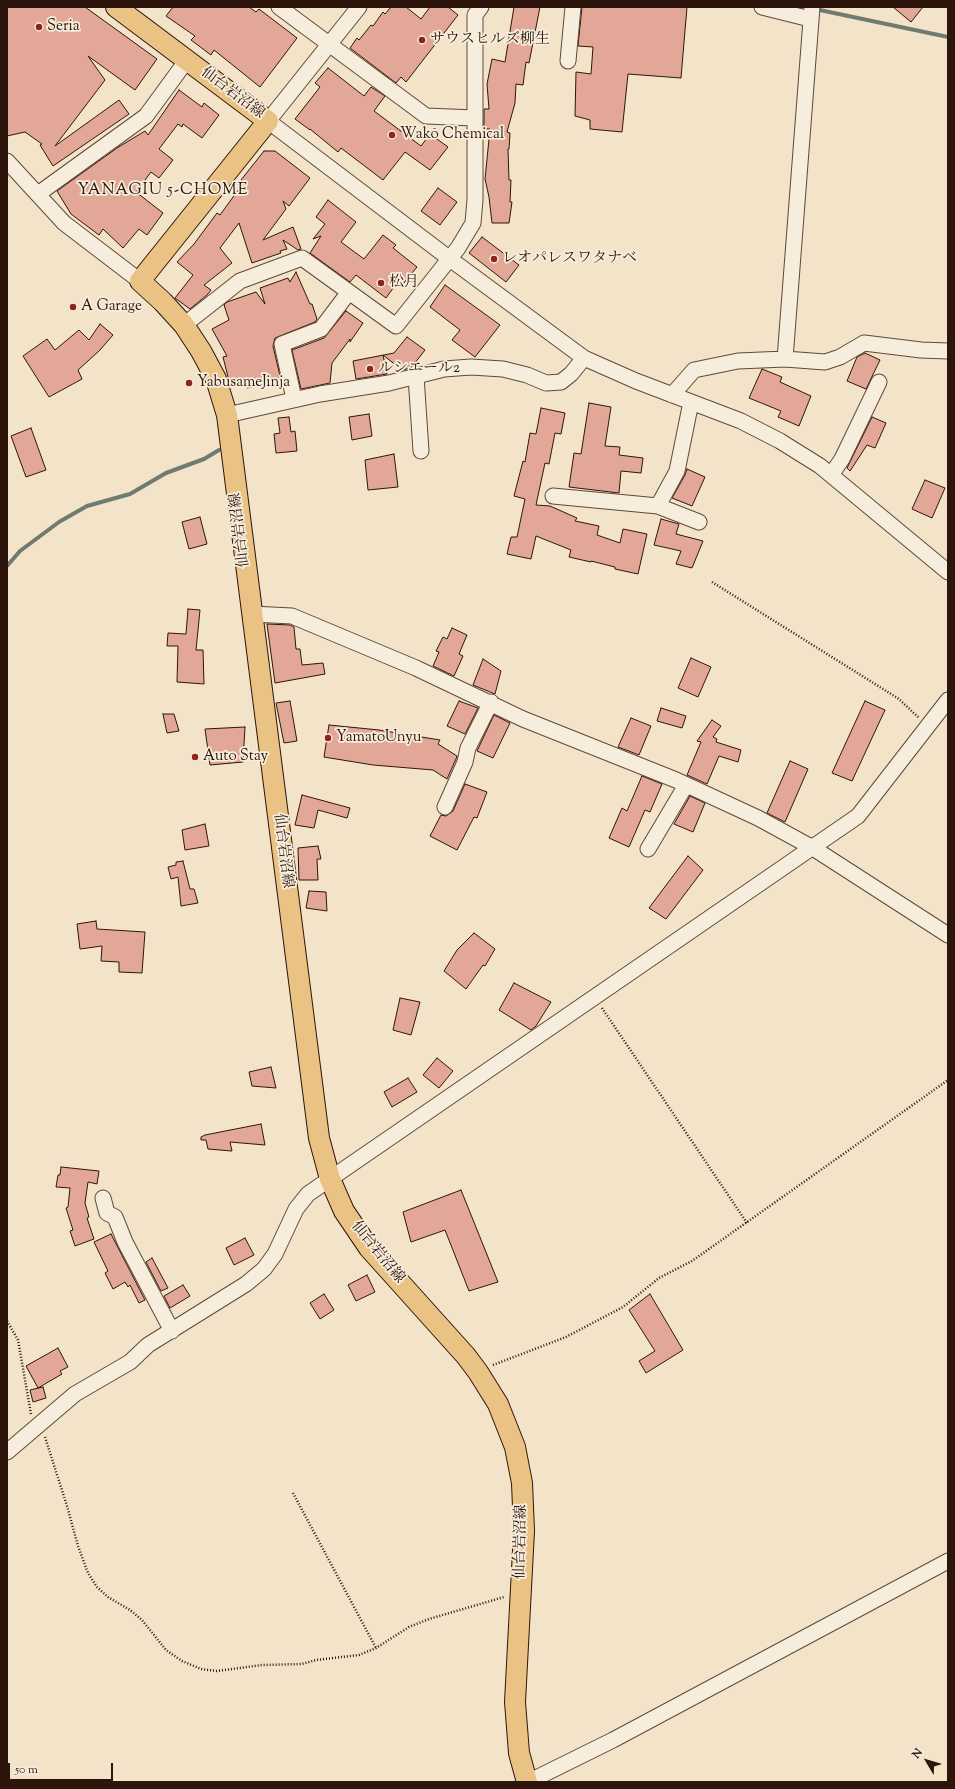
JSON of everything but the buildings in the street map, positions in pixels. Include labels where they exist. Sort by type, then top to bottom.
[{"type":"main road","name":"仙台岩沼線","points":[[116,7],[268,121],[140,281],[163,302],[184,325],[216,379],[227,415],[251,614],[319,1138],[330,1179],[344,1211],[369,1248],[456,1344],[478,1372],[498,1404],[516,1447],[522,1483],[524,1531],[515,1702],[519,1753],[528,1782]]},
{"type":"street","points":[[279,7],[330,43],[426,116],[475,118]]},
{"type":"street","points":[[358,7],[268,121],[584,358],[636,381],[741,421],[780,441],[820,466],[948,572]]},
{"type":"street","points":[[184,325],[240,281],[302,258],[396,326],[450,259],[473,224],[475,200],[475,15],[481,7]]},
{"type":"street","points":[[568,61],[573,7]]},
{"type":"street","points":[[762,7],[811,13],[785,359]]},
{"type":"street","points":[[38,194],[146,116],[187,60]]},
{"type":"street","points":[[7,161],[64,223],[140,281]]},
{"type":"street","points":[[294,399],[282,344],[321,329],[349,292]]},
{"type":"street","points":[[672,395],[694,370],[738,361],[785,359],[825,362],[840,357],[864,343],[921,350],[948,351]]},
{"type":"street","points":[[227,415],[294,399],[389,383],[444,369],[471,367],[503,369],[527,375],[546,383],[561,382],[571,374],[584,358]]},
{"type":"street","points":[[416,376],[421,451]]},
{"type":"street","points":[[831,475],[842,459],[879,382]]},
{"type":"street","points":[[658,506],[677,471],[691,402]]},
{"type":"street","points":[[553,496],[658,506],[699,522]]},
{"type":"street","points":[[251,614],[292,616],[491,702],[523,719],[686,785],[758,818],[813,848],[948,935]]},
{"type":"street","points":[[7,1452],[75,1394],[130,1362],[148,1345],[246,1284],[264,1269],[275,1254],[296,1209],[308,1194],[858,816],[948,700]]},
{"type":"street","points":[[446,807],[465,762],[468,748],[491,702]]},
{"type":"street","points":[[648,849],[686,785]]},
{"type":"street","points":[[103,1198],[106,1213],[115,1217],[126,1242],[172,1331]]},
{"type":"street","points":[[528,1782],[613,1740],[948,1561]]},
{"type":"path","points":[[712,582],[899,699],[928,726]]},
{"type":"path","points":[[595,997],[747,1223]]},
{"type":"path","points":[[478,1372],[504,1360],[566,1337],[623,1307],[659,1278],[692,1261],[948,1080]]},
{"type":"path","points":[[7,1321],[18,1340],[30,1413],[37,1426],[44,1433],[50,1449],[78,1546],[88,1573],[96,1587],[142,1620],[166,1650],[182,1662],[201,1669],[217,1671],[262,1665],[302,1664],[316,1660],[359,1655],[376,1648],[409,1627],[429,1619],[501,1597],[520,1596]]},
{"type":"path","points":[[293,1493],[376,1648]]},
{"type":"waterway","points":[[815,9],[948,37]]},
{"type":"waterway","points":[[7,566],[20,551],[59,522],[87,506],[130,494],[166,473],[204,459],[219,450]]},
{"type":"place","name":"Seria","points":[[39,27]]},
{"type":"place","name":"サウスヒルズ柳生","points":[[422,40]]},
{"type":"place","name":"Wakō Chemical","points":[[392,135]]},
{"type":"place","name":"レオパレスワタナベ","points":[[494,259]]},
{"type":"place","name":"松月","points":[[381,283]]},
{"type":"place","name":"A Garage","points":[[73,307]]},
{"type":"place","name":"ルシエール2","points":[[370,369]]},
{"type":"place","name":"YabusameJinja","points":[[189,383]]},
{"type":"place","name":"YamatoUnyu","points":[[328,738]]},
{"type":"place","name":"Auto Stay","points":[[195,757]]},
{"type":"district","name":"YANAGIU 5-CHOME","points":[[163,191]]}]
